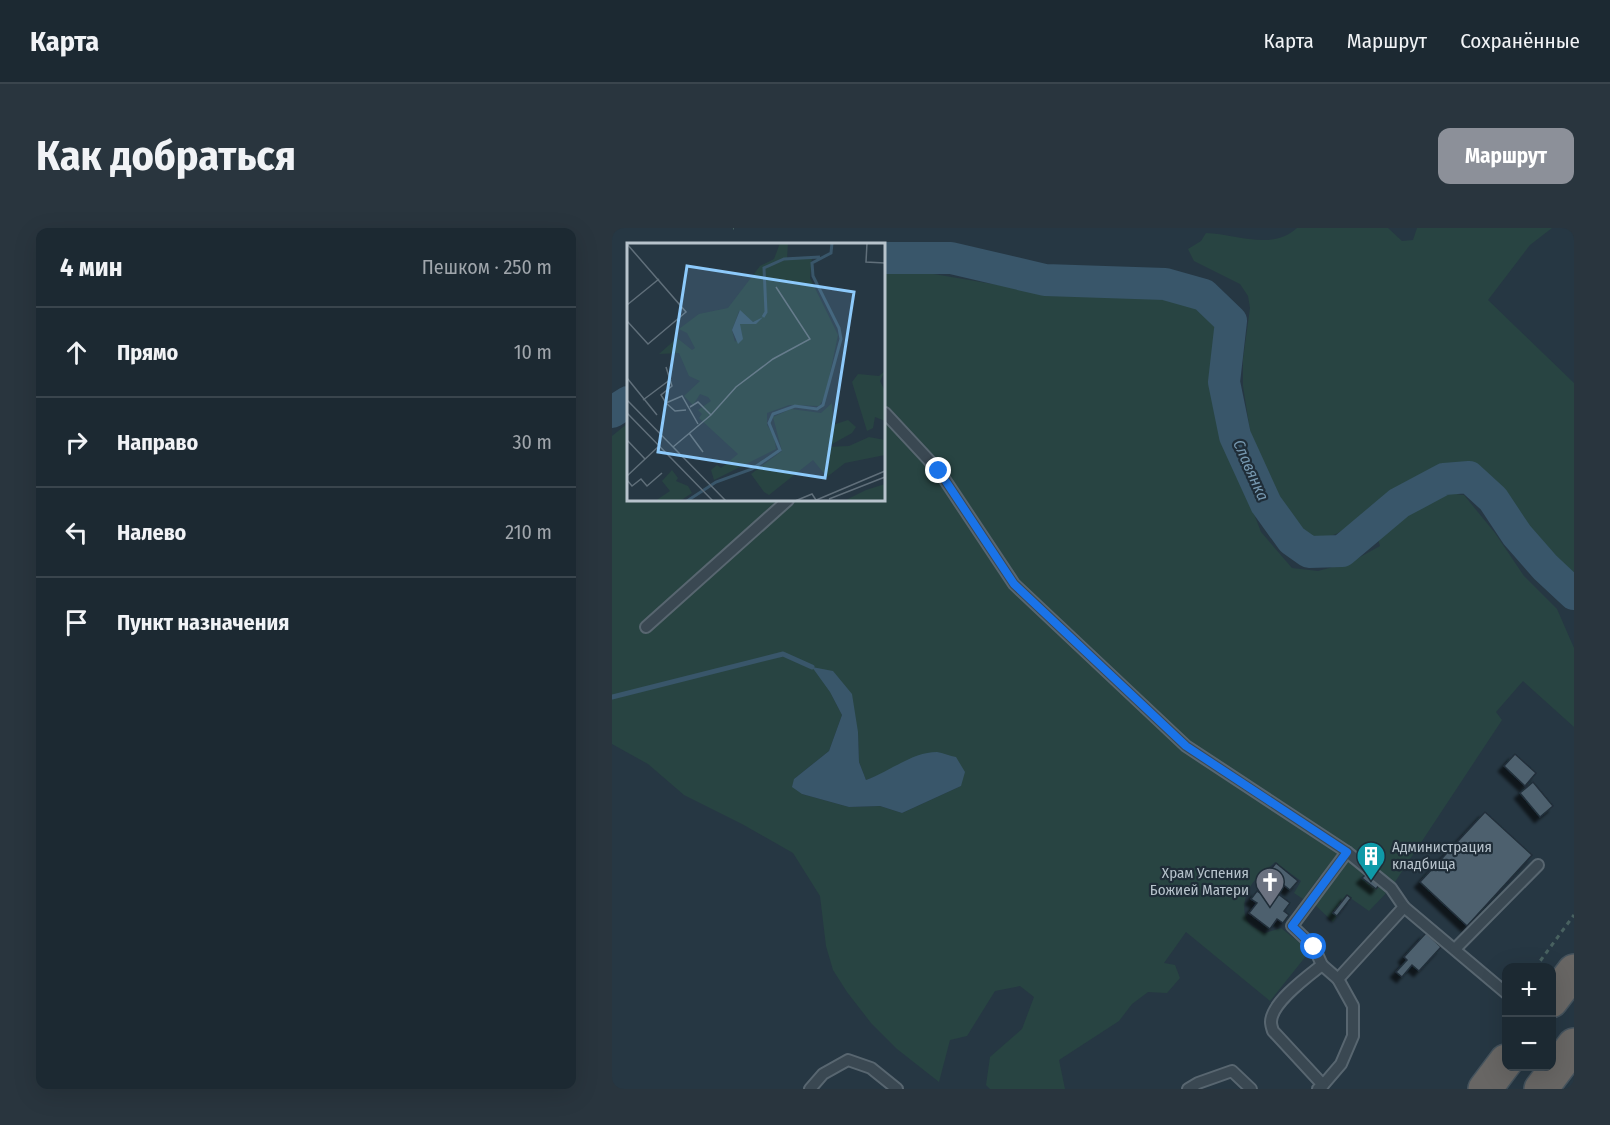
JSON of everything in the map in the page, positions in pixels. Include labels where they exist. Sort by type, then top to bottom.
[{"type":"highway","points":[[1556,994],[1574,971]]},
{"type":"highway","points":[[1543,1088],[1574,1044]]},
{"type":"highway","points":[[1485,1089],[1502,1066]]},
{"type":"lane","points":[[885,413],[939,471],[1014,584],[1186,746],[1347,852],[1390,888],[1404,907],[1502,990]]},
{"type":"lane","points":[[646,627],[787,501]]},
{"type":"lane","points":[[1322,965],[1294,987],[1274,1011],[1271,1022],[1273,1031],[1320,1087],[1341,1064],[1353,1036],[1353,1006],[1338,979],[1322,965],[1314,947],[1292,926],[1347,852]]},
{"type":"lane","points":[[1455,949],[1538,864]]},
{"type":"lane","points":[[1338,979],[1404,907]]},
{"type":"lane","points":[[810,1089],[823,1074],[848,1059],[871,1068],[897,1089]]},
{"type":"lane","points":[[1197,1087],[1232,1071],[1251,1089]]},
{"type":"path","points":[[1539,963],[1574,915]]},
{"type":"green space","points":[[1297,228],[1388,228],[1402,241],[1413,240],[1417,228],[1552,228],[1530,245],[1488,300],[1574,383],[1574,579],[1515,517],[1485,472],[1472,463],[1453,464],[1430,475],[1338,533],[1326,538],[1318,540],[1306,538],[1292,526],[1260,470],[1259,461],[1253,450],[1243,386],[1243,359],[1250,308],[1248,296],[1240,284],[1194,261],[1188,249],[1201,241],[1206,233],[1265,240],[1287,235]]},
{"type":"green space","points":[[904,269],[1029,290],[1163,289],[1191,300],[1213,316],[1219,340],[1213,379],[1235,464],[1261,532],[1292,568],[1318,571],[1351,562],[1380,546],[1377,536],[1420,503],[1449,493],[1464,495],[1495,533],[1524,576],[1557,609],[1574,648],[1574,727],[1523,681],[1496,712],[1502,720],[1391,888],[1369,911],[1346,895],[1333,913],[1337,916],[1333,922],[1313,903],[1329,881],[1320,876],[1303,899],[1294,893],[1301,881],[1275,862],[1257,878],[1246,895],[1244,908],[1248,921],[1265,933],[1281,928],[1310,951],[1270,1001],[1186,932],[1164,963],[1175,965],[1180,978],[1167,993],[1148,992],[1132,1004],[1119,1021],[1059,1060],[1065,1089],[990,1089],[986,1085],[990,1057],[1022,1029],[1034,997],[1020,986],[995,991],[967,1036],[950,1040],[939,1082],[897,1049],[871,1023],[847,992],[833,970],[826,946],[820,896],[793,853],[684,795],[648,764],[612,744],[612,436],[627,424],[627,501],[885,501],[885,271]],"holes":[[[830,693],[858,732],[859,762],[866,780],[887,772],[961,786],[902,813],[880,806],[849,807],[802,794],[794,779],[829,751],[842,715]]]},
{"type":"water","points":[[812,667],[833,671],[852,694],[858,732],[859,762],[866,780],[919,755],[937,752],[956,757],[965,772],[961,786],[902,813],[880,806],[849,807],[802,794],[792,787],[794,779],[829,751],[842,715],[830,692]]},
{"type":"building","points":[[1515,754],[1536,773],[1525,786],[1504,766]]},
{"type":"building","points":[[1533,782],[1553,806],[1540,817],[1520,793]]},
{"type":"building","points":[[1485,812],[1532,855],[1467,926],[1420,882]]},
{"type":"building","points":[[1276,863],[1298,881],[1290,890],[1268,873]]},
{"type":"building","name":"Администрация кладбища","points":[[1367,873],[1380,884],[1376,889],[1362,878]]},
{"type":"building","name":"Храм Успения Божией Матери","points":[[1268,886],[1290,903],[1284,911],[1289,915],[1283,923],[1277,919],[1270,929],[1249,913],[1257,903],[1251,899],[1257,891],[1262,894]]},
{"type":"building","points":[[1347,895],[1351,898],[1337,916],[1333,913]]},
{"type":"building","points":[[1426,933],[1441,947],[1419,971],[1412,965],[1402,977],[1396,972],[1407,960],[1404,957]]},
{"type":"waterway","name":"Славянка","points":[[885,258],[951,258],[1045,280],[1165,284],[1204,295],[1231,321],[1224,382],[1235,436],[1266,504],[1292,540],[1309,552],[1342,551],[1399,503],[1444,479],[1469,477],[1493,499],[1517,535],[1545,567],[1574,594]]},
{"type":"waterway","name":"Славянка","points":[[612,412],[627,403]]},
{"type":"waterway","points":[[612,697],[783,654],[812,667]]},
{"type":"place","name":"Администрация кладбища","points":[[1371,882]]},
{"type":"place","name":"Храм Успения Божией Матери","points":[[1270,908]]},
{"type":"route","points":[[939,471],[1014,584],[1186,746],[1347,852],[1292,926],[1314,947]]}]
